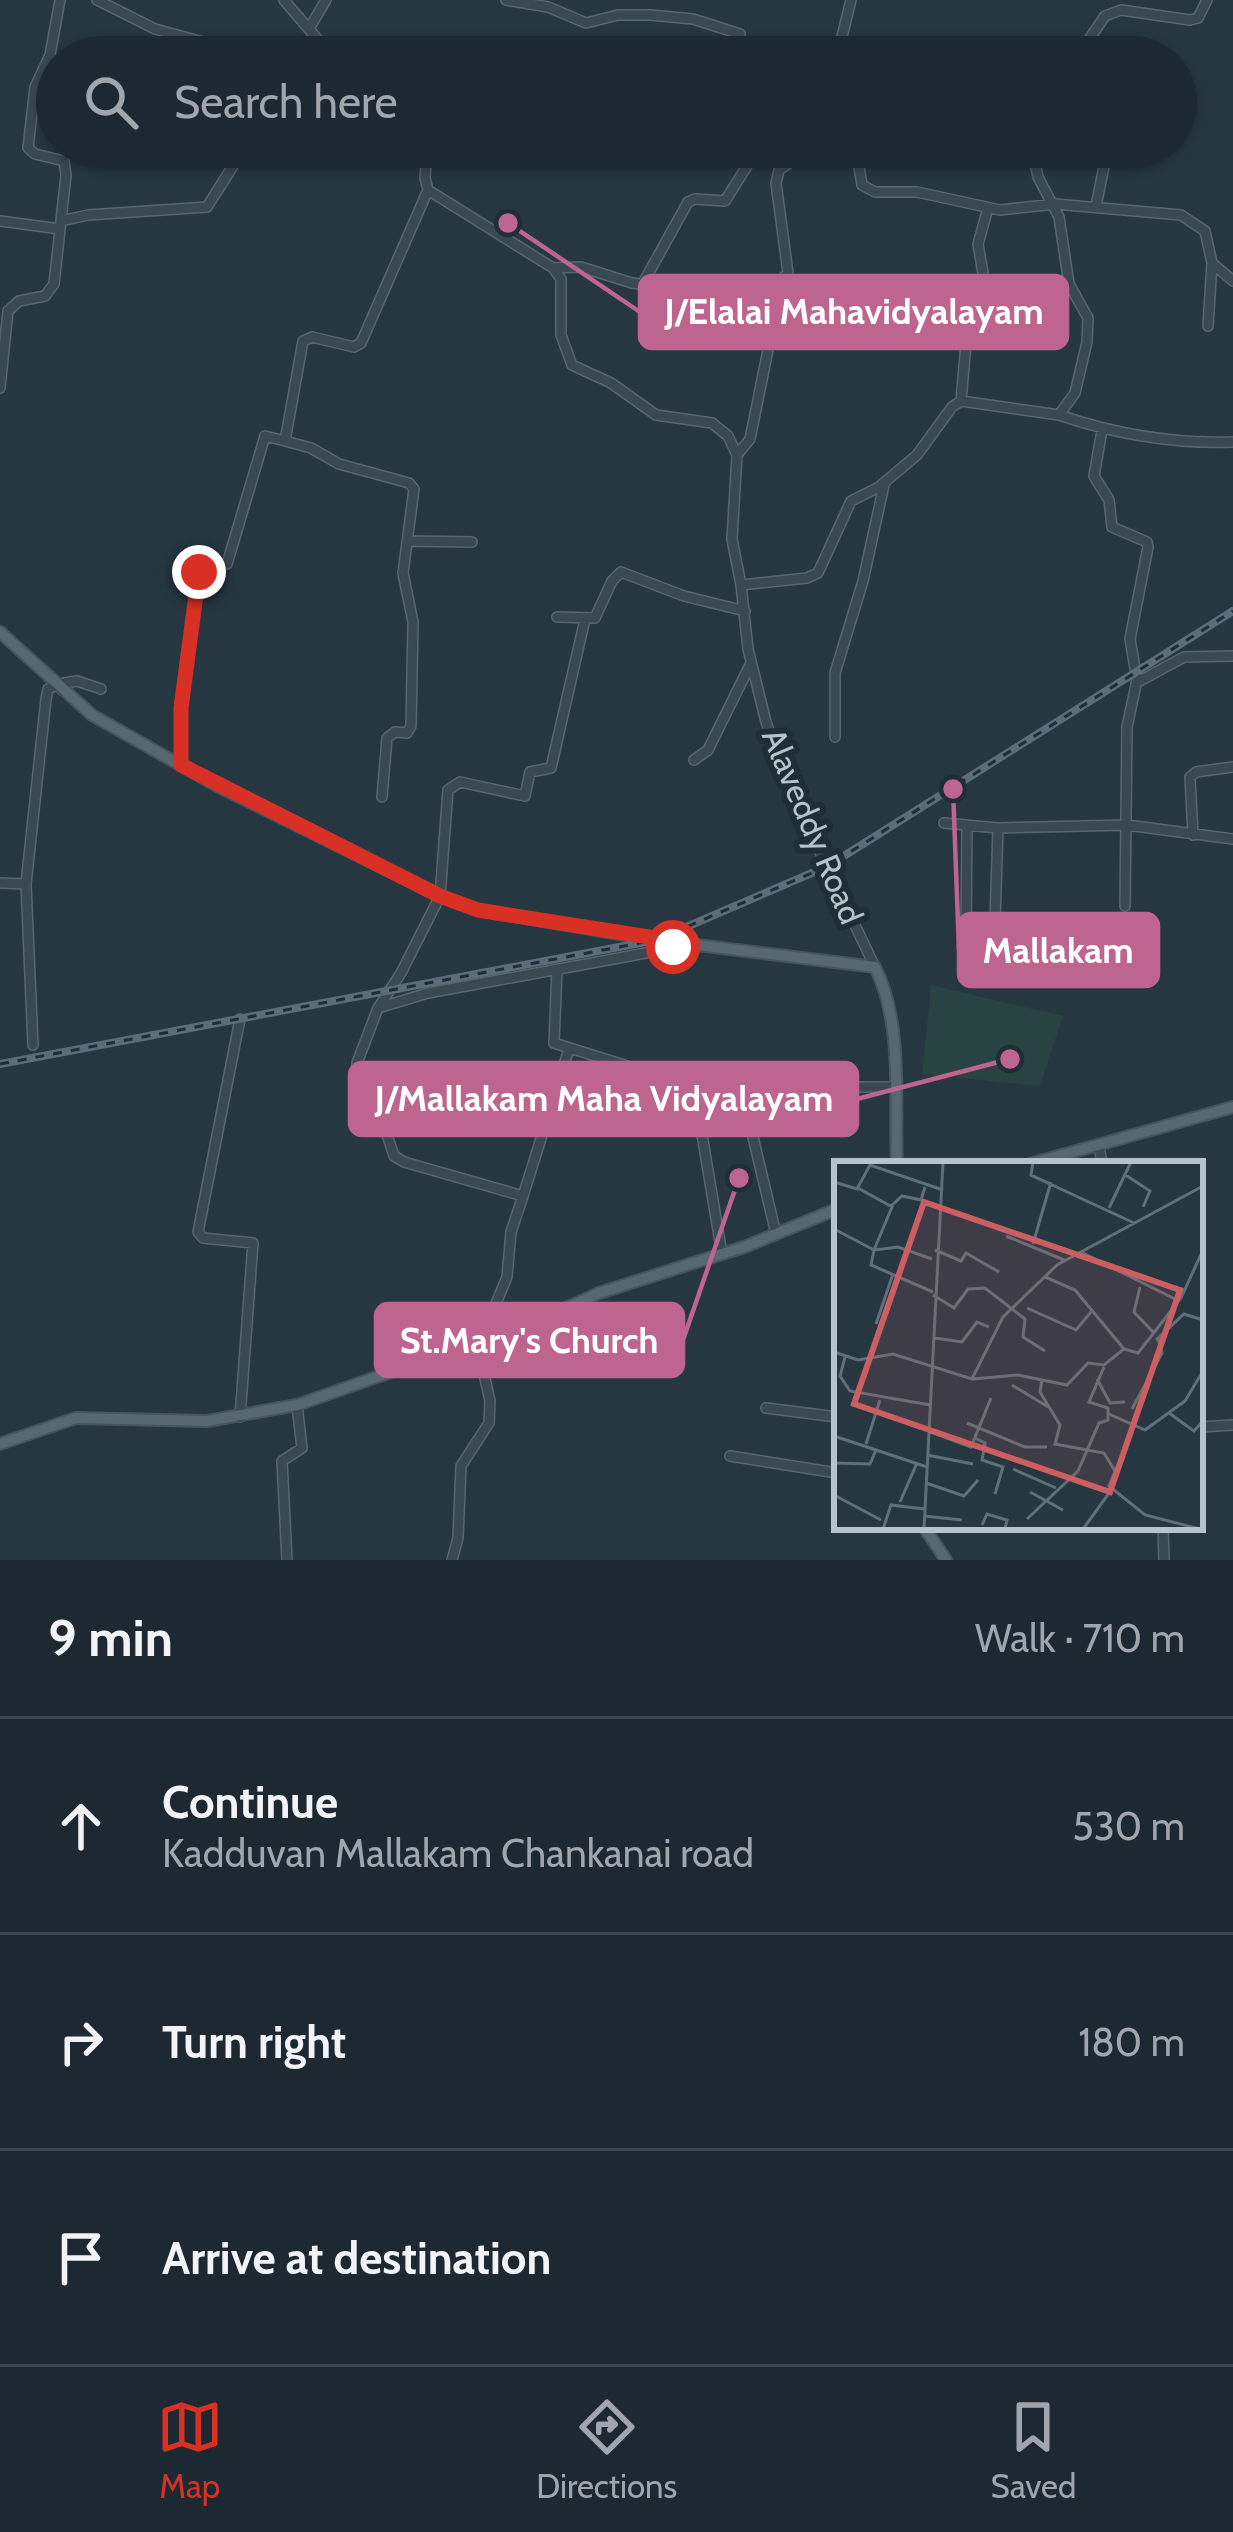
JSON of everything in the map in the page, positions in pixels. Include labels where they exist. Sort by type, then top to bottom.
[{"type":"main road","points":[[0,632],[92,715],[440,896],[478,910],[875,967],[889,995],[897,1161]]},
{"type":"main road","points":[[1041,1161],[1233,1107]]},
{"type":"main road","points":[[0,1444],[76,1418],[207,1421],[297,1405],[834,1210]]},
{"type":"main road","points":[[926,1530],[946,1560]]},
{"type":"street","points":[[53,36],[60,0]]},
{"type":"street","points":[[97,0],[155,29],[181,36]]},
{"type":"street","points":[[284,0],[314,36]]},
{"type":"street","points":[[310,28],[326,0]]},
{"type":"street","points":[[506,0],[548,7],[586,23],[650,15],[693,19],[740,34]]},
{"type":"street","points":[[650,15],[652,0]]},
{"type":"street","points":[[842,36],[851,0]]},
{"type":"street","points":[[1093,36],[1111,13],[1121,10],[1190,20],[1198,18],[1207,0]]},
{"type":"street","points":[[36,83],[28,148],[36,154]]},
{"type":"street","points":[[0,388],[8,310],[19,301],[45,296],[54,284],[64,168]]},
{"type":"street","points":[[0,220],[60,225],[88,215],[207,207],[231,168]]},
{"type":"street","points":[[425,168],[428,190],[553,268],[562,279],[561,335],[572,365],[610,383],[656,415],[712,423],[728,436],[737,455]]},
{"type":"street","points":[[642,285],[688,202],[724,201],[746,168]]},
{"type":"street","points":[[553,268],[581,268],[642,285],[710,294],[778,283],[788,273],[776,183],[782,168]]},
{"type":"street","points":[[859,168],[862,185],[868,190],[917,192],[988,208],[1014,211],[1055,204],[1180,215],[1205,231],[1212,263],[1208,326]]},
{"type":"street","points":[[1036,168],[1055,204],[1069,284],[1088,318],[1075,393],[1059,415]]},
{"type":"street","points":[[1096,206],[1104,168]]},
{"type":"street","points":[[285,441],[302,340],[312,337],[354,347],[361,343],[428,190]]},
{"type":"street","points":[[741,585],[818,573],[851,501],[884,483],[917,455],[961,401],[967,332],[985,285],[978,244],[988,208]]},
{"type":"street","points":[[1212,263],[1233,281]]},
{"type":"street","name":"Alaveddy Road","points":[[748,287],[770,340],[750,440],[737,455],[732,539],[751,663],[794,796],[875,967]]},
{"type":"street","points":[[961,401],[1059,415],[1102,430],[1233,442]]},
{"type":"street","points":[[1102,430],[1094,476],[1109,500],[1109,521],[1112,527],[1148,542],[1130,639],[1136,683],[1127,727],[1125,906]]},
{"type":"street","points":[[181,765],[181,708],[199,572],[207,566],[227,565],[265,436],[311,448],[339,464],[409,482],[414,489],[403,573],[413,622],[411,726],[407,734],[387,738],[382,797]]},
{"type":"street","points":[[835,737],[835,674],[884,483]]},
{"type":"street","points":[[408,541],[472,542]]},
{"type":"street","points":[[557,617],[585,619],[600,614],[612,581],[621,572],[684,596],[745,611]]},
{"type":"street","points":[[523,1196],[404,1162],[390,1152],[381,1116],[365,1100],[356,1076],[378,1008],[440,896],[448,790],[460,782],[525,796],[530,772],[551,768],[585,619]]},
{"type":"street","points":[[1136,683],[1184,657],[1233,656]]},
{"type":"street","points":[[694,760],[708,750],[751,663]]},
{"type":"street","points":[[33,1045],[26,884],[46,699],[48,689],[70,681],[100,689]]},
{"type":"street","points":[[1192,835],[1190,777],[1233,767]]},
{"type":"street","points":[[944,823],[998,828],[1127,825],[1233,839]]},
{"type":"street","points":[[966,936],[967,825]]},
{"type":"street","points":[[994,951],[998,828]]},
{"type":"street","points":[[0,883],[26,884]]},
{"type":"street","points":[[378,1008],[428,994],[693,944]]},
{"type":"street","points":[[557,970],[554,1043],[694,1087],[722,1254]]},
{"type":"street","points":[[240,1019],[198,1232],[203,1238],[253,1243],[240,1417]]},
{"type":"street","points":[[494,1336],[495,1306],[507,1277],[512,1232],[569,1049]]},
{"type":"street","points":[[804,1087],[894,1087]]},
{"type":"street","points":[[753,1137],[776,1234]]},
{"type":"street","points":[[1099,1145],[1102,1161]]},
{"type":"street","points":[[452,1560],[458,1538],[461,1466],[489,1424],[490,1401],[477,1342]]},
{"type":"street","points":[[287,1560],[282,1461],[302,1448],[297,1405]]},
{"type":"street","points":[[766,1408],[834,1417]]},
{"type":"street","points":[[1203,1427],[1233,1425]]},
{"type":"street","points":[[730,1456],[834,1473]]},
{"type":"street","points":[[1163,1530],[1165,1560]]},
{"type":"green space","points":[[931,985],[1063,1016],[1040,1086],[922,1074]]},
{"type":"railway","points":[[0,1064],[656,940],[828,866],[1233,611]]},
{"type":"place","name":"J/Elalai Mahavidyalayam","points":[[508,223]]},
{"type":"place","name":"Mallakam","points":[[953,789]]},
{"type":"place","name":"J/Mallakam Maha Vidyalayam","points":[[1010,1059]]},
{"type":"place","name":"St.Mary's Church","points":[[739,1178]]},
{"type":"route","points":[[199,572],[181,708],[181,765],[440,896],[478,910],[693,944],[673,947]]}]
